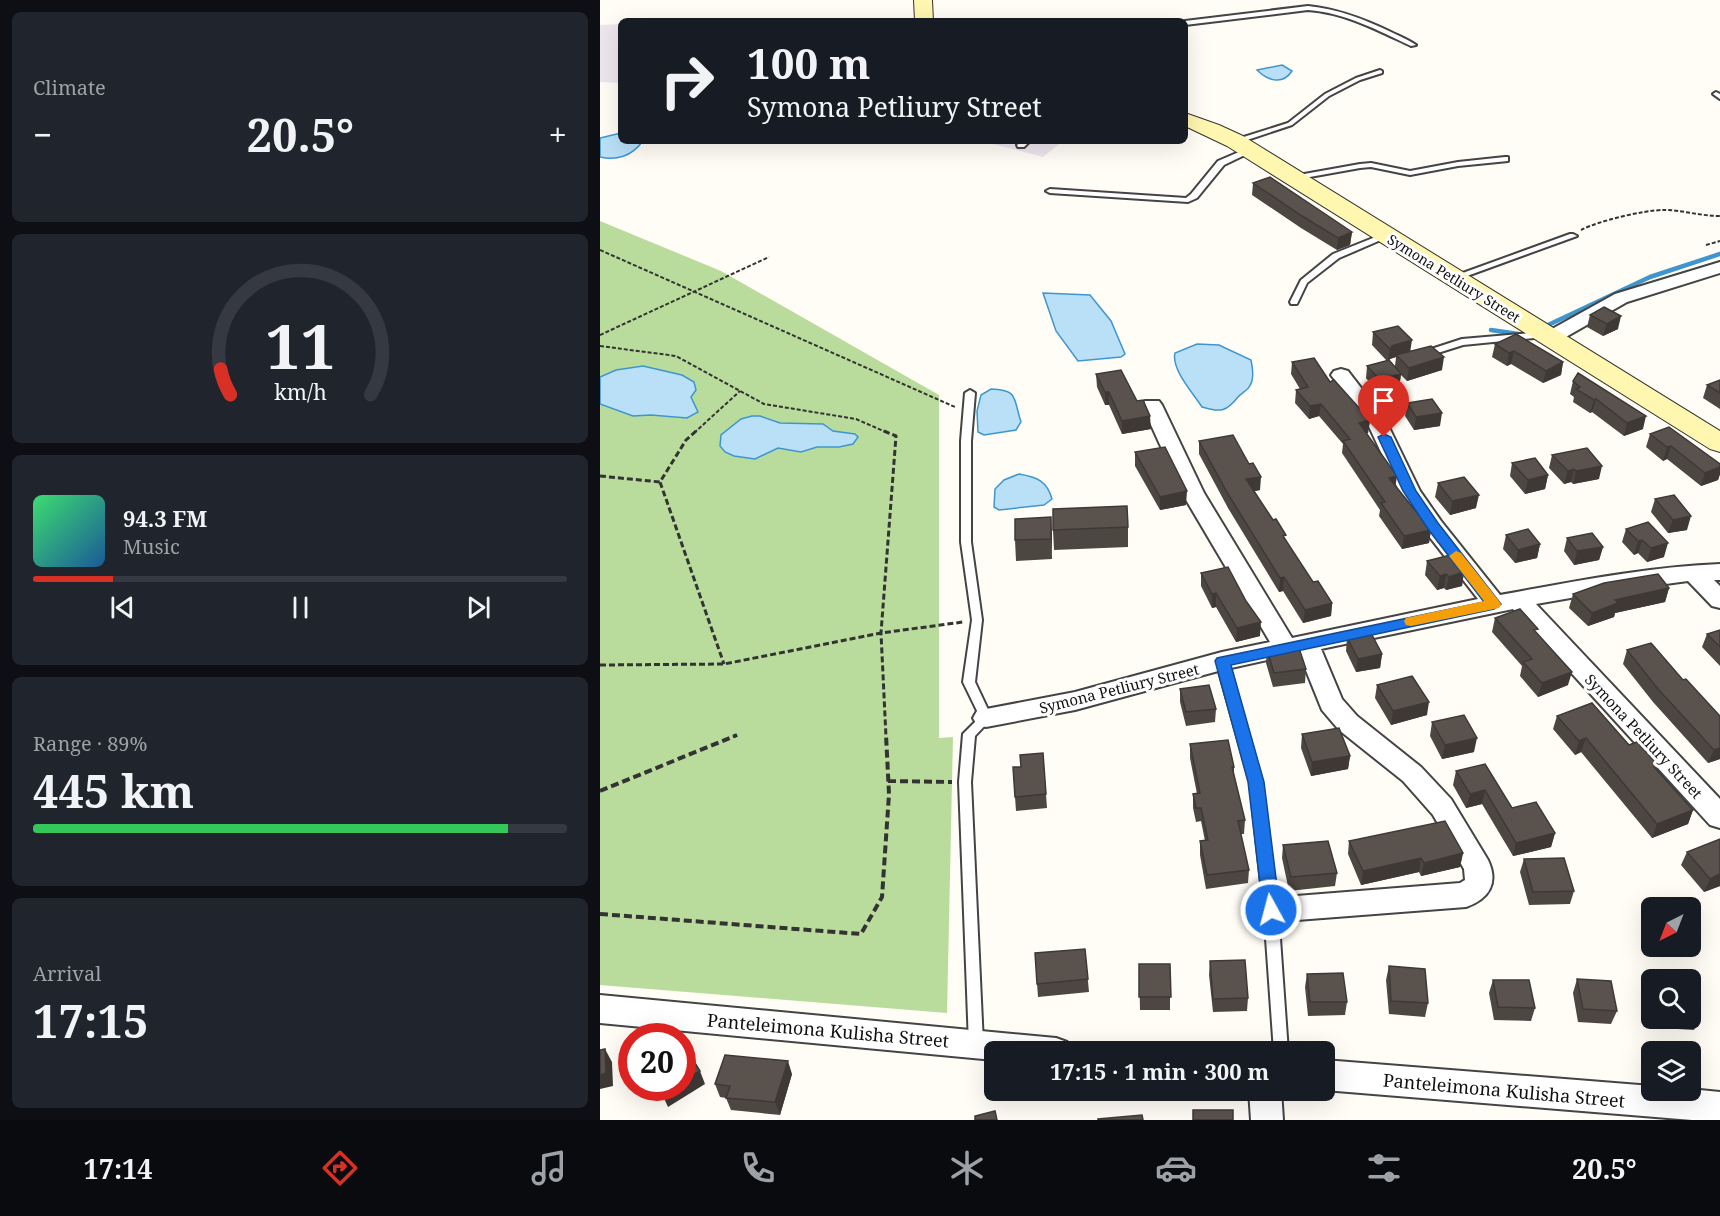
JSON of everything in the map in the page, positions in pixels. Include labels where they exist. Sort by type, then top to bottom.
[{"type":"main road","points":[[923,0],[924,18]]},
{"type":"main road","name":"Symona Petliury Street","points":[[1188,120],[1212,129],[1242,146],[1720,443]]},
{"type":"street","points":[[1548,337],[1621,298],[1720,267]]},
{"type":"street","points":[[1341,375],[1375,419],[1410,491],[1427,517],[1494,604]]},
{"type":"street","points":[[1152,405],[1193,493],[1296,645],[1331,703],[1348,723],[1412,774],[1442,807],[1478,868],[1479,885],[1466,895],[1271,910]]},
{"type":"street","name":"Symona Petliury Street","points":[[986,718],[1075,701],[1222,661],[1494,604],[1599,585],[1693,573],[1720,572]]},
{"type":"street","points":[[1693,573],[1720,600]]},
{"type":"street","name":"Symona Petliury Street","points":[[1519,601],[1720,817]]},
{"type":"street","name":"Panteleimona Kulisha Street","points":[[600,1009],[984,1045]]},
{"type":"street","name":"Panteleimona Kulisha Street","points":[[1335,1077],[1720,1107]]},
{"type":"street","points":[[1266,1101],[1267,1120]]},
{"type":"lane","points":[[1188,23],[1308,8],[1323,9],[1351,16],[1413,45]]},
{"type":"lane","points":[[1050,191],[1188,200],[1194,196],[1221,163],[1242,146],[1290,124],[1327,95],[1358,79],[1380,72]]},
{"type":"lane","points":[[1292,178],[1371,165],[1410,173],[1458,164],[1505,159]]},
{"type":"lane","points":[[1294,302],[1304,282],[1336,256],[1386,236]]},
{"type":"lane","points":[[1453,278],[1573,236]]},
{"type":"lane","points":[[1417,356],[1462,342],[1548,337]]},
{"type":"lane","points":[[970,393],[967,412],[966,542],[977,620],[969,682],[986,718],[969,734],[965,782],[976,1044]]},
{"type":"lane","points":[[1222,661],[1256,782],[1271,910],[1280,1041]]},
{"type":"path","points":[[1573,236],[1594,223],[1663,210],[1698,216],[1720,216]]},
{"type":"path","points":[[1706,245],[1720,241]]},
{"type":"path","points":[[600,250],[967,412]]},
{"type":"path","points":[[600,335],[769,257]]},
{"type":"path","points":[[600,346],[676,356],[764,404],[856,419],[896,436],[881,633],[888,781],[882,897],[861,934],[600,914]]},
{"type":"path","points":[[660,482],[686,440],[740,391]]},
{"type":"path","points":[[600,477],[660,482]]},
{"type":"path","points":[[660,482],[724,664]]},
{"type":"path","points":[[600,665],[724,664],[881,633],[977,620]]},
{"type":"path","points":[[600,791],[737,735]]},
{"type":"path","points":[[888,781],[965,782]]},
{"type":"shaded area","points":[[618,24],[618,83],[600,82],[600,25]]},
{"type":"shaded area","points":[[993,144],[1059,144],[1043,157]]},
{"type":"green space","points":[[600,221],[721,271],[939,395],[939,738],[953,737],[947,1013],[600,985]]},
{"type":"water","points":[[1282,65],[1292,71],[1284,79],[1279,80],[1270,79],[1257,70]]},
{"type":"water","points":[[618,134],[618,144],[640,144],[623,156],[600,157],[600,138]]},
{"type":"water","points":[[1043,293],[1090,295],[1111,321],[1125,354],[1121,357],[1078,361],[1056,331]]},
{"type":"water","points":[[1197,344],[1219,345],[1251,360],[1253,375],[1251,384],[1223,410],[1202,407],[1176,366],[1175,353]]},
{"type":"water","points":[[643,366],[682,375],[694,382],[696,390],[691,397],[698,412],[687,418],[633,416],[600,404],[600,377],[616,370]]},
{"type":"water","points":[[991,389],[1006,391],[1014,397],[1021,422],[1016,430],[984,435],[978,432],[977,411],[981,395]]},
{"type":"water","points":[[760,416],[780,423],[823,424],[833,431],[855,434],[858,437],[853,444],[839,447],[817,447],[801,452],[778,448],[755,459],[734,456],[725,452],[720,446],[721,435],[741,419]]},
{"type":"water","points":[[1019,474],[1044,484],[1052,499],[1044,505],[999,510],[994,507],[995,489],[1004,480]]},
{"type":"building","points":[[1270,177],[1352,232],[1338,238],[1253,183]]},
{"type":"building","points":[[1604,307],[1621,316],[1607,324],[1590,315]]},
{"type":"building","points":[[1398,326],[1412,340],[1392,346],[1390,349],[1373,332]]},
{"type":"building","points":[[1516,334],[1563,362],[1546,371],[1514,351],[1509,353],[1495,344]]},
{"type":"building","points":[[1431,346],[1444,357],[1409,368],[1396,355]]},
{"type":"building","points":[[1314,358],[1330,382],[1334,380],[1370,420],[1359,423],[1397,476],[1389,478],[1431,530],[1404,536],[1381,503],[1385,502],[1343,441],[1350,439],[1321,404],[1310,406],[1296,390],[1308,387],[1292,362]]},
{"type":"building","points":[[1389,360],[1401,374],[1379,379],[1367,366]]},
{"type":"building","points":[[1121,370],[1137,401],[1143,400],[1150,416],[1122,421],[1109,392],[1105,392],[1096,374]]},
{"type":"building","points":[[1578,373],[1646,416],[1627,423],[1596,399],[1576,389],[1580,387],[1573,381]]},
{"type":"building","points":[[1720,380],[1720,393],[1707,385]]},
{"type":"building","points":[[1432,399],[1442,413],[1416,417],[1407,403]]},
{"type":"building","points":[[1669,427],[1720,464],[1720,467],[1705,473],[1671,446],[1667,447],[1650,434]]},
{"type":"building","points":[[1233,435],[1249,464],[1253,463],[1261,477],[1246,479],[1273,520],[1276,519],[1286,535],[1283,536],[1313,582],[1318,581],[1332,603],[1305,610],[1284,577],[1280,578],[1228,494],[1199,441]]},
{"type":"building","points":[[1165,447],[1187,491],[1160,497],[1135,452]]},
{"type":"building","points":[[1587,448],[1602,466],[1568,471],[1552,455]]},
{"type":"building","points":[[1535,458],[1548,475],[1528,480],[1512,463]]},
{"type":"building","points":[[1464,477],[1479,495],[1452,501],[1438,483]]},
{"type":"building","points":[[1674,495],[1691,516],[1673,520],[1655,499]]},
{"type":"building","points":[[1127,506],[1128,527],[1053,530],[1053,509]]},
{"type":"building","points":[[1051,517],[1051,539],[1015,540],[1015,519]]},
{"type":"building","points":[[1648,522],[1668,543],[1651,548],[1642,540],[1638,541],[1626,529]]},
{"type":"building","points":[[1528,529],[1540,544],[1518,550],[1506,535]]},
{"type":"building","points":[[1592,533],[1603,547],[1577,551],[1567,538]]},
{"type":"building","points":[[1450,555],[1464,572],[1449,577],[1446,574],[1440,576],[1427,561]]},
{"type":"building","points":[[1228,567],[1246,601],[1261,622],[1237,628],[1216,593],[1212,594],[1201,573]]},
{"type":"building","points":[[1658,574],[1669,588],[1615,600],[1618,603],[1592,613],[1573,594],[1604,583]]},
{"type":"building","points":[[1520,609],[1538,629],[1534,630],[1572,672],[1542,683],[1523,662],[1532,659],[1495,618]]},
{"type":"building","points":[[1720,630],[1720,647],[1707,634]]},
{"type":"building","points":[[1371,633],[1382,654],[1358,659],[1347,637]]},
{"type":"building","points":[[1651,643],[1683,680],[1686,679],[1720,716],[1720,748],[1714,750],[1658,689],[1627,650]]},
{"type":"building","points":[[1298,645],[1306,669],[1274,673],[1267,649]]},
{"type":"building","points":[[1412,676],[1429,702],[1393,711],[1377,685]]},
{"type":"building","points":[[1209,685],[1216,709],[1186,712],[1180,689]]},
{"type":"building","points":[[1592,703],[1629,745],[1637,742],[1658,765],[1654,767],[1693,810],[1657,824],[1586,738],[1579,741],[1557,716]]},
{"type":"building","points":[[1464,715],[1477,738],[1445,745],[1432,722]]},
{"type":"building","points":[[1339,728],[1350,756],[1312,762],[1302,734]]},
{"type":"building","points":[[1228,740],[1245,820],[1238,821],[1249,870],[1207,875],[1200,841],[1208,840],[1201,808],[1196,808],[1193,794],[1200,793],[1190,744]]},
{"type":"building","points":[[1043,753],[1046,794],[1015,797],[1013,767],[1021,767],[1020,755]]},
{"type":"building","points":[[1485,764],[1512,808],[1536,802],[1555,833],[1516,843],[1485,790],[1470,794],[1456,771]]},
{"type":"building","points":[[1445,821],[1463,853],[1424,863],[1421,858],[1363,871],[1349,841]]},
{"type":"building","points":[[1720,839],[1720,874],[1710,879],[1687,852]]},
{"type":"building","points":[[1328,841],[1337,873],[1291,877],[1283,845]]},
{"type":"building","points":[[1564,858],[1574,891],[1533,892],[1524,859]]},
{"type":"building","points":[[1085,949],[1088,979],[1037,984],[1035,953]]},
{"type":"building","points":[[1245,960],[1248,998],[1213,999],[1210,961]]},
{"type":"building","points":[[1139,964],[1170,964],[1171,997],[1139,997]]},
{"type":"building","points":[[1389,966],[1425,969],[1428,1003],[1391,1001]]},
{"type":"building","points":[[1343,973],[1347,1002],[1310,1002],[1307,974]]},
{"type":"building","points":[[1577,979],[1611,981],[1617,1011],[1583,1009]]},
{"type":"building","points":[[1493,980],[1529,980],[1535,1008],[1498,1007]]},
{"type":"building","points":[[605,1049],[606,1073],[600,1075],[600,1050]]},
{"type":"building","points":[[725,1055],[788,1061],[775,1102],[726,1098],[730,1086],[715,1084]]},
{"type":"building","points":[[1193,1110],[1233,1110],[1233,1120],[1193,1120]]},
{"type":"building","points":[[995,1111],[997,1120],[975,1120],[975,1116]]},
{"type":"building","points":[[1142,1115],[1143,1120],[1098,1120],[1098,1119]]},
{"type":"waterway","points":[[1546,326],[1650,277],[1720,254]]},
{"type":"waterway","points":[[1491,330],[1525,335]]},
{"type":"slow traffic","points":[[1411,621],[1494,604],[1456,556]]},
{"type":"route","points":[[1271,910],[1256,782],[1222,661],[1494,604],[1433,526],[1410,491],[1384,437]]}]
